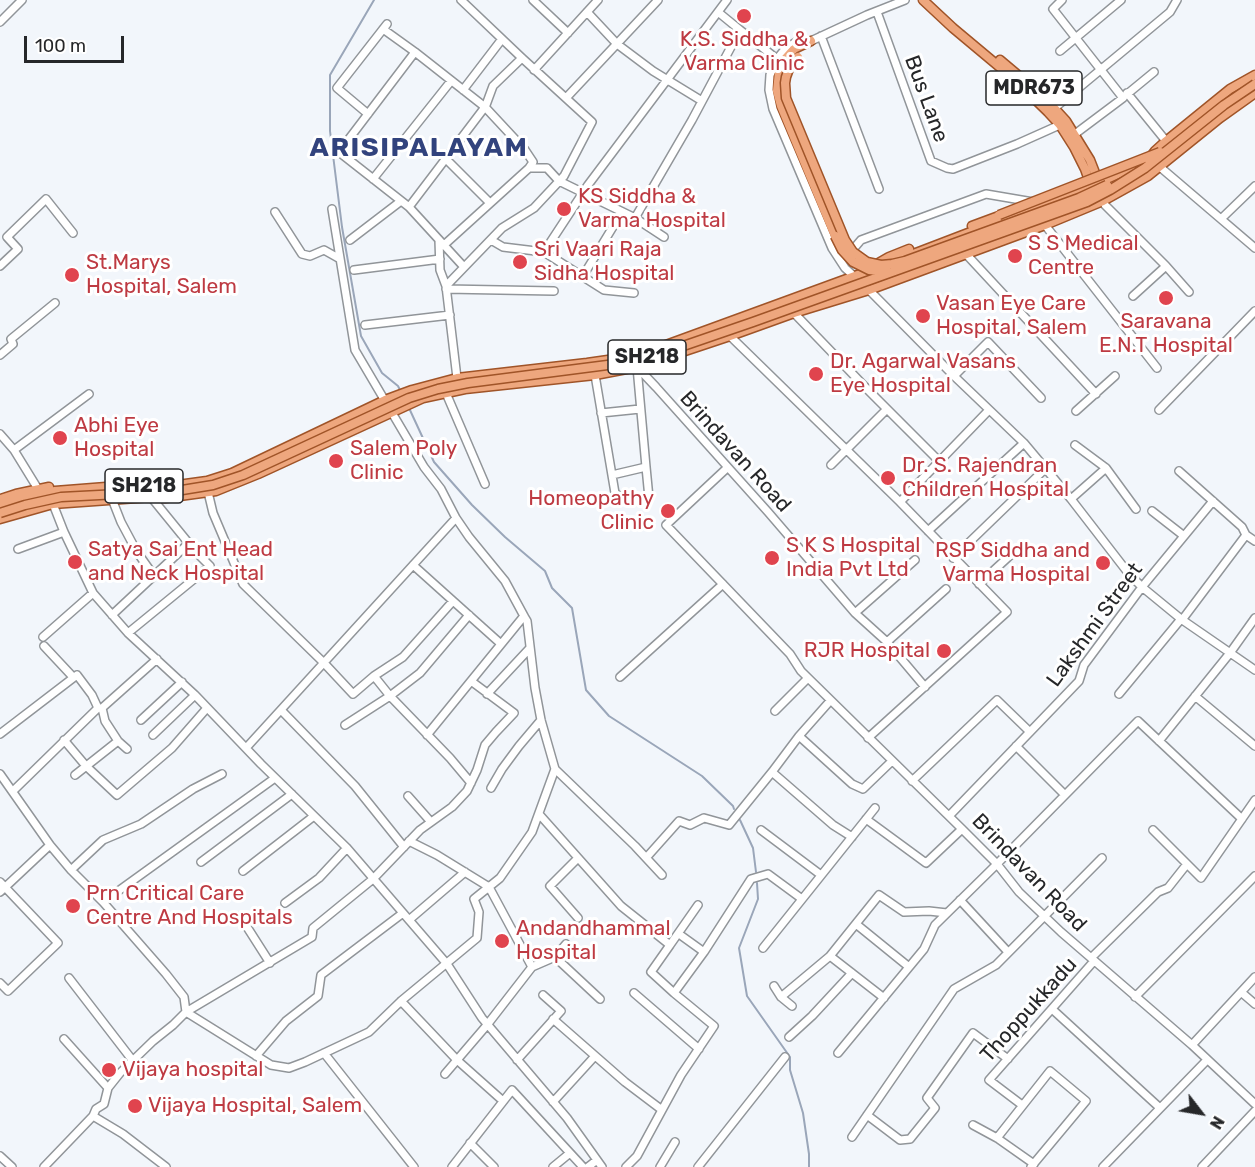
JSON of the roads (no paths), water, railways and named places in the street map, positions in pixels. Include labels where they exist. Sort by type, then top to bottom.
[{"type":"main road","points":[[923,0],[1051,110]]},
{"type":"main road","name":"MDR673","points":[[930,0],[978,44],[1019,75],[1075,134],[1090,160],[1095,185],[1104,201]]},
{"type":"main road","points":[[811,41],[804,51],[785,59],[779,72],[777,85],[779,98],[837,241],[845,255],[858,266],[869,270],[880,272],[900,270]]},
{"type":"main road","points":[[796,53],[786,77],[785,90],[788,105],[844,240],[853,252],[873,264],[905,261],[1079,198],[1142,166],[1232,92],[1255,77]]},
{"type":"main road","points":[[851,277],[1095,185],[1142,164],[1166,141],[1230,89],[1255,77]]},
{"type":"main road","name":"SH218","points":[[0,513],[61,497],[176,491],[213,485],[243,475],[350,424],[418,395],[438,389],[468,383],[612,365],[657,355],[1071,209],[1099,196],[1145,168],[1224,105],[1255,84]]},
{"type":"main road","points":[[0,519],[53,504],[151,496],[165,498],[216,490],[258,474],[423,399],[465,389],[595,375],[637,367],[869,290],[1104,201],[1160,167],[1255,93]]},
{"type":"main road","points":[[1063,123],[1095,185],[1094,205]]},
{"type":"main road","name":"SH218","points":[[0,505],[56,491],[178,485],[207,481],[232,473],[402,393],[457,378],[636,356],[851,277],[889,257],[1160,152]]},
{"type":"main road","points":[[0,499],[38,489],[80,483],[166,481],[232,473]]},
{"type":"street","points":[[0,22],[22,0]]},
{"type":"street","points":[[446,287],[502,228],[534,208],[564,176],[592,122],[460,0]]},
{"type":"street","points":[[533,0],[568,33]]},
{"type":"street","points":[[534,70],[598,0]]},
{"type":"street","points":[[566,98],[658,0]]},
{"type":"street","points":[[544,252],[583,193],[727,0]]},
{"type":"street","points":[[904,0],[811,41],[796,42],[786,48],[777,59],[770,75],[769,90],[773,109],[832,248],[851,277],[869,290],[1024,443],[1129,574],[1181,619],[1255,670]]},
{"type":"street","points":[[1062,0],[1053,9],[1100,69],[1166,141]]},
{"type":"street","points":[[1060,51],[1122,0]]},
{"type":"street","points":[[1051,110],[1170,12],[1177,0]]},
{"type":"street","points":[[587,12],[617,44],[653,71],[702,101]]},
{"type":"street","points":[[718,12],[777,59]]},
{"type":"street","name":"Bus Lane","points":[[877,12],[931,161],[953,170],[1063,123]]},
{"type":"street","points":[[368,114],[337,88],[385,27],[485,107],[525,150],[533,162],[490,203],[441,242],[440,270],[446,287],[457,378]]},
{"type":"street","points":[[635,218],[740,30]]},
{"type":"street","points":[[821,36],[879,189]]},
{"type":"street","points":[[463,90],[502,39]]},
{"type":"street","points":[[415,52],[339,152],[409,207],[464,267]]},
{"type":"street","points":[[409,207],[485,107],[494,86],[522,58]]},
{"type":"street","points":[[1075,134],[1154,72]]},
{"type":"street","points":[[373,179],[451,81]]},
{"type":"street","points":[[446,159],[490,203]]},
{"type":"street","points":[[1160,167],[1255,248]]},
{"type":"street","points":[[529,168],[547,168],[559,181],[635,218],[664,237]]},
{"type":"street","points":[[1222,218],[1255,186]]},
{"type":"street","points":[[844,268],[849,255],[861,240],[970,199],[986,194],[1043,204]]},
{"type":"street","points":[[0,266],[18,249],[8,237],[46,199],[72,233]]},
{"type":"street","points":[[350,240],[401,201]]},
{"type":"street","points":[[1104,201],[1189,292]]},
{"type":"street","points":[[332,209],[355,350],[424,468],[441,489],[469,537],[505,581],[527,621],[541,720],[555,769],[662,875]]},
{"type":"street","points":[[275,212],[302,254],[310,256],[324,250],[340,259]]},
{"type":"street","points":[[583,276],[622,212]]},
{"type":"street","points":[[1045,225],[1157,368]]},
{"type":"street","points":[[491,240],[503,247],[544,252],[604,290],[634,293]]},
{"type":"street","points":[[966,254],[1096,394]]},
{"type":"street","points":[[354,270],[440,259]]},
{"type":"street","points":[[1133,296],[1166,266]]},
{"type":"street","points":[[446,287],[554,291]]},
{"type":"street","points":[[0,355],[13,344],[11,339],[56,303]]},
{"type":"street","points":[[1159,410],[1255,311]]},
{"type":"street","points":[[794,313],[940,462]]},
{"type":"street","points":[[365,326],[450,315]]},
{"type":"street","points":[[730,336],[900,502],[1007,612],[868,738]]},
{"type":"street","points":[[954,376],[988,342],[1041,398]]},
{"type":"street","points":[[595,375],[615,493],[625,500],[649,498],[636,356]]},
{"type":"street","name":"Brindavan Road","points":[[637,367],[855,613],[887,642],[925,687]]},
{"type":"street","points":[[1076,411],[1115,376]]},
{"type":"street","points":[[446,393],[485,484]]},
{"type":"street","points":[[14,450],[90,394]]},
{"type":"street","points":[[601,413],[640,409]]},
{"type":"street","points":[[831,465],[887,409]]},
{"type":"street","points":[[900,502],[989,410]]},
{"type":"street","points":[[0,434],[14,450],[38,489]]},
{"type":"street","points":[[928,531],[1024,443]]},
{"type":"street","points":[[1075,445],[1106,468],[1136,509]]},
{"type":"street","points":[[612,475],[646,467]]},
{"type":"street","name":"Brindavan Road","points":[[727,468],[666,525],[790,654],[801,671],[997,864],[1019,892],[1255,1104]]},
{"type":"street","points":[[953,558],[1046,468]]},
{"type":"street","points":[[1071,499],[1106,468]]},
{"type":"street","points":[[1179,471],[1242,527],[1246,536],[1255,541]]},
{"type":"street","points":[[208,492],[213,513],[243,584],[353,694],[374,676],[403,657],[453,601]]},
{"type":"street","points":[[128,633],[210,566],[151,496]]},
{"type":"street","points":[[112,499],[137,552],[154,576]]},
{"type":"street","name":"Lakshmi Street","points":[[949,816],[1079,681],[1084,665],[1142,586],[1213,501]]},
{"type":"street","points":[[53,504],[93,593],[128,633],[182,682],[347,848],[374,879],[447,964],[488,1025],[567,1118],[599,1164],[588,1167]]},
{"type":"street","points":[[1152,512],[1184,536]]},
{"type":"street","points":[[246,748],[456,518]]},
{"type":"street","points":[[18,549],[64,532]]},
{"type":"street","points":[[1119,694],[1246,536]]},
{"type":"street","points":[[112,615],[189,543]]},
{"type":"street","points":[[979,584],[1017,549]]},
{"type":"street","points":[[855,613],[915,560]]},
{"type":"street","points":[[413,565],[501,644]]},
{"type":"street","points":[[620,677],[723,584]]},
{"type":"street","points":[[887,642],[946,589]]},
{"type":"street","points":[[43,637],[93,593]]},
{"type":"street","points":[[345,725],[390,696],[420,673],[469,615]]},
{"type":"street","points":[[427,735],[524,616]]},
{"type":"street","points":[[1159,741],[1255,618]]},
{"type":"street","points":[[44,646],[73,677]]},
{"type":"street","points":[[487,694],[530,648]]},
{"type":"street","points":[[13,791],[64,740],[157,659]]},
{"type":"street","points":[[0,734],[77,675],[92,694],[118,741],[127,749]]},
{"type":"street","points":[[374,676],[471,783]]},
{"type":"street","points":[[775,711],[808,678]]},
{"type":"street","points":[[44,1167],[93,1116],[96,1109],[104,1104],[108,1088],[153,1041],[186,1012],[312,937],[313,928],[374,879],[420,830],[452,807],[467,791],[485,745],[514,713],[471,681]]},
{"type":"street","points":[[141,720],[182,682]]},
{"type":"street","points":[[153,735],[195,695]]},
{"type":"street","points":[[1195,696],[1255,746]]},
{"type":"street","points":[[912,781],[997,700],[1030,732]]},
{"type":"street","points":[[646,858],[679,821],[690,825],[704,818],[729,825],[799,736],[830,701]]},
{"type":"street","points":[[64,740],[86,766],[117,795],[172,748],[207,708]]},
{"type":"street","points":[[281,710],[355,786],[407,844],[437,855],[489,887],[532,968]]},
{"type":"street","points":[[491,788],[507,761],[541,720]]},
{"type":"street","points":[[838,1053],[924,949],[935,925],[1138,721],[1242,819]]},
{"type":"street","points":[[799,736],[852,784],[863,789],[892,761]]},
{"type":"street","points":[[75,775],[118,741]]},
{"type":"street","points":[[1016,746],[1065,795]]},
{"type":"street","points":[[186,1012],[271,1065],[288,1068],[369,1032],[401,1001],[477,938],[479,912],[474,899],[500,878],[532,832],[555,769]]},
{"type":"street","points":[[772,772],[833,825],[852,837]]},
{"type":"street","points":[[0,774],[50,845],[103,902],[184,997],[186,1012]]},
{"type":"street","points":[[71,870],[103,840],[141,824],[193,789],[222,774]]},
{"type":"street","points":[[103,902],[275,777]]},
{"type":"street","points":[[201,862],[292,795]]},
{"type":"street","points":[[408,796],[431,822]]},
{"type":"street","points":[[1153,830],[1201,878],[1255,800]]},
{"type":"street","points":[[763,948],[874,808]]},
{"type":"street","points":[[539,814],[621,906],[670,945]]},
{"type":"street","points":[[243,871],[314,816]]},
{"type":"street","points":[[866,819],[926,863],[962,829]]},
{"type":"street","points":[[761,830],[821,875]]},
{"type":"street","points":[[0,983],[8,991],[58,943],[2,887],[50,845]]},
{"type":"street","points":[[285,903],[319,878],[347,848]]},
{"type":"street","points":[[578,858],[550,886],[578,918]]},
{"type":"street","points":[[852,1137],[954,988],[996,965],[1102,858]]},
{"type":"street","name":"Thoppukkadu","points":[[1022,1105],[989,1080],[1093,960],[1158,892],[1168,888],[1187,864]]},
{"type":"street","points":[[409,920],[465,872]]},
{"type":"street","points":[[674,993],[752,879],[768,874],[802,899]]},
{"type":"street","points":[[1135,997],[1255,876]]},
{"type":"street","points":[[781,997],[830,956],[879,895],[904,912],[946,913]]},
{"type":"street","points":[[960,900],[1008,952]]},
{"type":"street","points":[[626,1167],[637,1156],[681,1075],[714,1026],[651,972],[698,905]]},
{"type":"street","points":[[256,1056],[286,1021],[318,996],[321,975],[403,913]]},
{"type":"street","points":[[240,916],[270,963]]},
{"type":"street","points":[[856,924],[909,967]]},
{"type":"street","points":[[679,934],[704,952]]},
{"type":"street","points":[[445,1074],[488,1025],[532,968],[555,957],[566,944]]},
{"type":"street","points":[[830,956],[884,998]]},
{"type":"street","points":[[555,957],[600,999]]},
{"type":"street","points":[[789,1037],[852,973]]},
{"type":"street","points":[[1192,1045],[1255,977]]},
{"type":"street","points":[[69,978],[133,1061]]},
{"type":"street","points":[[774,986],[781,997],[792,1006]]},
{"type":"street","points":[[1241,992],[1255,1004]]},
{"type":"street","points":[[634,993],[699,1049]]},
{"type":"street","points":[[517,1060],[561,1011],[543,995]]},
{"type":"street","points":[[401,1001],[457,1060],[503,1101]]},
{"type":"street","points":[[1052,1009],[1160,1108]]},
{"type":"street","points":[[553,1019],[625,1082],[662,1110]]},
{"type":"street","points":[[867,1115],[900,1140],[910,1139],[935,1108],[927,1098],[973,1034],[1008,1059]]},
{"type":"street","points":[[63,1039],[108,1088]]},
{"type":"street","points":[[324,1053],[414,1167]]},
{"type":"street","points":[[553,1102],[596,1056]]},
{"type":"street","points":[[698,1167],[785,1057]]},
{"type":"street","points":[[1103,1167],[1207,1060]]},
{"type":"street","points":[[974,1125],[997,1138],[1032,1166],[1086,1101],[1050,1071],[997,1138]]},
{"type":"street","points":[[452,1167],[512,1090],[583,1167]]},
{"type":"street","points":[[1202,1167],[1255,1111]]},
{"type":"street","points":[[93,1116],[123,1134],[166,1167]]},
{"type":"street","points":[[660,1167],[675,1142]]},
{"type":"street","points":[[470,1143],[494,1167]]},
{"type":"street","points":[[553,1167],[570,1153]]},
{"type":"street","points":[[0,1156],[12,1167]]},
{"type":"street","points":[[633,1160],[641,1167]]},
{"type":"waterway","points":[[374,0],[330,75],[330,131],[342,227],[361,336],[382,373],[398,386],[401,392]]},
{"type":"waterway","points":[[409,408],[434,462],[472,505],[545,571],[552,588],[572,608],[586,690],[609,716],[702,776],[734,809]]},
{"type":"waterway","points":[[740,820],[753,848],[756,872]]},
{"type":"waterway","points":[[757,883],[758,899],[739,948],[747,996],[790,1057],[790,1070],[803,1113],[809,1167]]},
{"type":"place","name":"K.S. Siddha & Varma Clinic","points":[[744,16]]},
{"type":"place","name":"KS Siddha & Varma Hospital","points":[[564,209]]},
{"type":"place","name":"S S Medical Centre","points":[[1015,256]]},
{"type":"place","name":"Sri Vaari Raja Sidha Hospital","points":[[520,262]]},
{"type":"place","name":"St.Marys Hospital, Salem","points":[[72,275]]},
{"type":"place","name":"Saravana E.N.T Hospital","points":[[1166,298]]},
{"type":"place","name":"Vasan Eye Care Hospital, Salem","points":[[923,316]]},
{"type":"place","name":"Dr. Agarwal Vasans Eye Hospital","points":[[816,374]]},
{"type":"place","name":"Abhi Eye Hospital","points":[[60,438]]},
{"type":"place","name":"Salem Poly Clinic","points":[[336,461]]},
{"type":"place","name":"Dr. S. Rajendran Children Hospital","points":[[888,478]]},
{"type":"place","name":"Homeopathy Clinic","points":[[668,511]]},
{"type":"place","name":"S K S Hospital India Pvt Ltd","points":[[772,558]]},
{"type":"place","name":"Satya Sai Ent Head and Neck Hospital","points":[[75,562]]},
{"type":"place","name":"RSP Siddha and Varma Hospital","points":[[1103,563]]},
{"type":"place","name":"RJR Hospital","points":[[944,651]]},
{"type":"place","name":"Prn Critical Care Centre And Hospitals","points":[[73,906]]},
{"type":"place","name":"Andandhammal Hospital","points":[[502,941]]},
{"type":"place","name":"Vijaya hospital","points":[[109,1070]]},
{"type":"place","name":"Vijaya Hospital, Salem","points":[[135,1106]]},
{"type":"district","name":"ARISIPALAYAM","points":[[419,148]]}]
